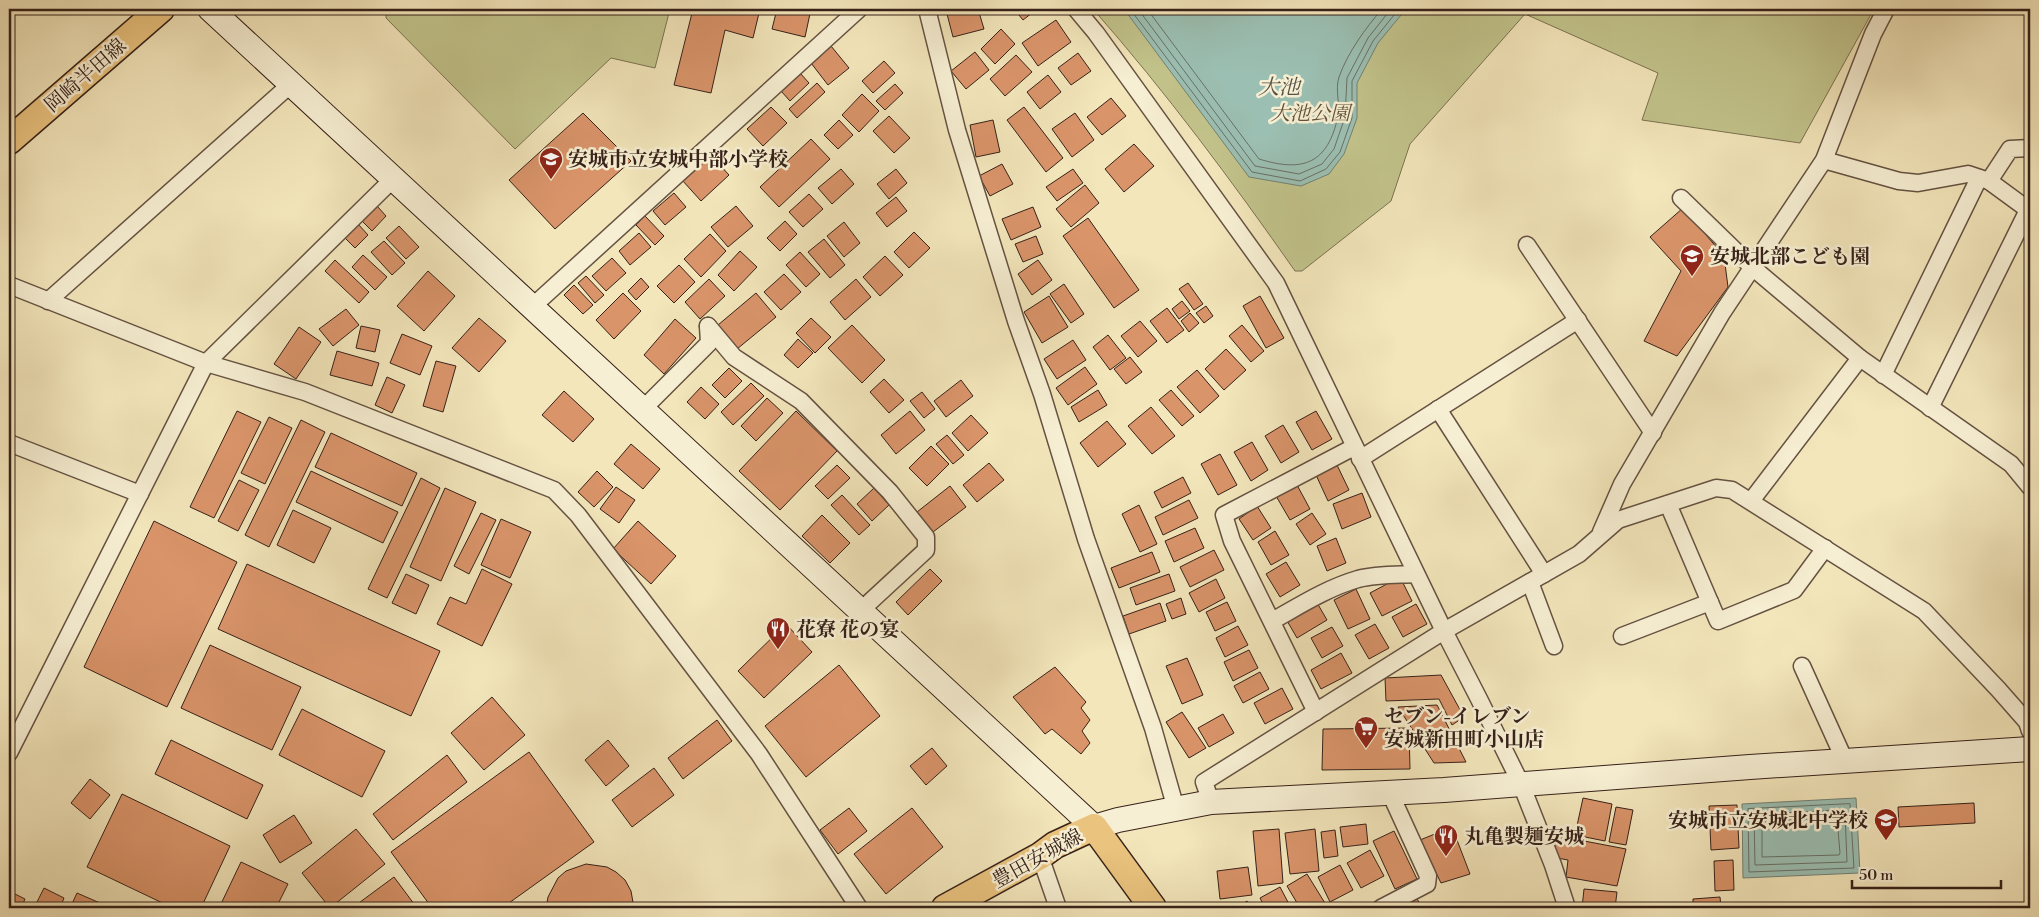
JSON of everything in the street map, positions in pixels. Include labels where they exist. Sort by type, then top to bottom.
[{"type":"main road","name":"岡崎半田線","points":[[9,142],[161,9]]},
{"type":"main road","name":"豊田安城線","points":[[945,908],[1040,856],[1055,845],[1094,827],[1153,908]]},
{"type":"street","points":[[210,9],[1094,827],[1118,820],[1211,802],[1390,793],[2030,749]]},
{"type":"street","points":[[532,307],[859,9]]},
{"type":"street","points":[[927,9],[957,130],[1016,321],[1042,394],[1086,539],[1153,728],[1176,809]]},
{"type":"street","points":[[1076,9],[1096,33],[1276,283],[1416,574],[1521,784],[1567,908]]},
{"type":"street","points":[[1600,534],[1622,484],[1722,313],[1824,160],[1873,34],[1886,9]]},
{"type":"street","points":[[48,301],[291,84]]},
{"type":"street","points":[[1882,375],[1984,179],[2010,149],[2030,148]]},
{"type":"street","points":[[1824,160],[1899,181],[1918,182],[1968,174],[1984,179],[2029,210],[1930,408]]},
{"type":"street","points":[[9,753],[206,363],[393,179]]},
{"type":"street","points":[[1681,198],[1752,267],[1860,358],[2010,464],[2030,486]]},
{"type":"street","points":[[1526,245],[1653,433]]},
{"type":"street","points":[[9,285],[206,363],[305,392],[554,490],[578,515],[759,754],[860,908]]},
{"type":"street","points":[[1316,712],[1232,541],[1224,515],[1357,453],[1438,409],[1578,320]]},
{"type":"street","points":[[643,409],[709,343],[708,326],[734,357],[801,401],[890,492],[926,537],[926,550],[860,611]]},
{"type":"street","points":[[1751,501],[1860,358]]},
{"type":"street","points":[[1438,409],[1537,578],[1554,646]]},
{"type":"street","points":[[9,442],[140,494]]},
{"type":"street","points":[[1211,802],[1204,782],[1444,631],[1579,554],[1618,520],[1716,488],[1732,490],[1751,501],[1924,611],[2029,724]]},
{"type":"street","points":[[1668,504],[1718,621],[1794,590],[1825,548]]},
{"type":"street","points":[[1272,621],[1319,595],[1358,580],[1380,576],[1416,574]]},
{"type":"street","points":[[1622,636],[1710,602]]},
{"type":"street","points":[[1802,666],[1845,761]]},
{"type":"street","points":[[1381,908],[1427,884],[1428,876],[1390,793]]},
{"type":"street","points":[[1040,856],[1058,908]]},
{"type":"green space","points":[[386,9],[670,9],[655,68],[611,58],[515,149],[386,18]]},
{"type":"green space","name":"大池公園","points":[[1093,9],[1874,9],[1800,143],[1642,120],[1658,73],[1525,14],[1410,144],[1391,201],[1302,271],[1295,271],[1198,137]]},
{"type":"water","name":"大池","points":[[1124,9],[1406,9],[1378,43],[1357,83],[1357,118],[1344,154],[1329,174],[1301,186],[1249,177]]},
{"type":"water","points":[[1856,798],[1860,873],[1743,878],[1742,804]]},
{"type":"building","points":[[693,9],[760,9],[753,38],[725,30],[711,93],[674,85]]},
{"type":"building","points":[[777,9],[811,9],[805,37],[772,29]]},
{"type":"building","points":[[968,9],[978,9],[984,29],[953,37],[947,14]]},
{"type":"building","points":[[1014,9],[1037,9],[1023,20]]},
{"type":"building","points":[[1056,20],[1071,42],[1038,66],[1022,43]]},
{"type":"building","points":[[1001,29],[1015,44],[995,64],[981,49]]},
{"type":"building","points":[[831,46],[849,68],[828,85],[811,63]]},
{"type":"building","points":[[975,52],[989,70],[966,89],[951,71]]},
{"type":"building","points":[[1078,53],[1091,71],[1071,85],[1058,68]]},
{"type":"building","points":[[1016,55],[1032,72],[1005,96],[990,79]]},
{"type":"building","points":[[884,61],[895,73],[873,93],[862,81]]},
{"type":"building","points":[[800,73],[809,83],[790,101],[781,91]]},
{"type":"building","points":[[1048,75],[1061,92],[1040,109],[1027,92]]},
{"type":"building","points":[[817,83],[825,92],[797,118],[789,109]]},
{"type":"building","points":[[895,84],[903,93],[885,110],[876,101]]},
{"type":"building","points":[[862,94],[879,111],[859,132],[842,115]]},
{"type":"building","points":[[1111,98],[1126,116],[1102,135],[1087,117]]},
{"type":"building","points":[[771,107],[787,123],[763,146],[747,129]]},
{"type":"building","points":[[1024,107],[1063,158],[1046,172],[1007,120]]},
{"type":"building","points":[[583,113],[631,161],[555,229],[509,180]]},
{"type":"building","points":[[1075,113],[1094,140],[1072,157],[1052,129]]},
{"type":"building","points":[[889,116],[910,138],[894,153],[873,131]]},
{"type":"building","points":[[839,120],[853,135],[838,149],[824,135]]},
{"type":"building","points":[[993,120],[1000,152],[976,157],[970,125]]},
{"type":"building","points":[[811,139],[830,159],[779,207],[760,187]]},
{"type":"building","points":[[1134,144],[1154,166],[1124,192],[1105,169]]},
{"type":"building","points":[[710,154],[729,175],[701,201],[682,180]]},
{"type":"building","points":[[1002,164],[1013,184],[990,196],[979,176]]},
{"type":"building","points":[[841,169],[854,184],[832,204],[818,188]]},
{"type":"building","points":[[896,169],[907,183],[889,199],[877,184]]},
{"type":"building","points":[[1073,169],[1083,183],[1057,201],[1046,187]]},
{"type":"building","points":[[1085,185],[1099,203],[1071,227],[1056,209]]},
{"type":"building","points":[[674,193],[686,207],[665,225],[653,211]]},
{"type":"building","points":[[809,194],[823,209],[803,227],[789,212]]},
{"type":"building","points":[[896,197],[907,211],[887,227],[876,213]]},
{"type":"building","points":[[377,206],[386,216],[372,231],[362,221]]},
{"type":"building","points":[[736,206],[753,226],[728,247],[711,227]]},
{"type":"building","points":[[1033,207],[1041,227],[1011,240],[1002,219]]},
{"type":"building","name":"安城北部こども園","points":[[1683,208],[1724,256],[1728,287],[1677,356],[1644,341],[1681,271],[1650,237]]},
{"type":"building","points":[[645,216],[664,236],[655,245],[636,225]]},
{"type":"building","points":[[1088,218],[1139,290],[1114,308],[1063,236]]},
{"type":"building","points":[[785,221],[797,234],[780,251],[767,238]]},
{"type":"building","points":[[844,222],[860,243],[844,257],[827,236]]},
{"type":"building","points":[[358,224],[368,235],[355,248],[344,237]]},
{"type":"building","points":[[399,226],[419,247],[406,259],[386,238]]},
{"type":"building","points":[[914,232],[930,248],[909,268],[894,252]]},
{"type":"building","points":[[639,233],[651,247],[630,265],[619,251]]},
{"type":"building","points":[[710,234],[726,251],[701,277],[684,259]]},
{"type":"building","points":[[1036,236],[1043,254],[1023,262],[1015,244]]},
{"type":"building","points":[[824,239],[845,265],[830,278],[808,252]]},
{"type":"building","points":[[384,241],[405,263],[392,275],[371,252]]},
{"type":"building","points":[[740,251],[757,267],[734,291],[718,275]]},
{"type":"building","points":[[800,252],[820,274],[806,287],[786,265]]},
{"type":"building","points":[[363,255],[387,277],[375,290],[352,267]]},
{"type":"building","points":[[885,256],[903,275],[880,296],[863,277]]},
{"type":"building","points":[[612,258],[626,273],[606,291],[592,276]]},
{"type":"building","points":[[335,260],[369,292],[359,303],[325,271]]},
{"type":"building","points":[[1038,260],[1052,280],[1032,295],[1018,274]]},
{"type":"building","points":[[679,265],[695,282],[674,303],[657,286]]},
{"type":"building","points":[[428,271],[455,296],[424,331],[397,306]]},
{"type":"building","points":[[784,274],[801,292],[781,310],[764,292]]},
{"type":"building","points":[[586,276],[604,295],[595,303],[578,283]]},
{"type":"building","points":[[641,278],[649,287],[636,300],[628,291]]},
{"type":"building","points":[[709,279],[725,296],[700,319],[685,302]]},
{"type":"building","points":[[856,279],[871,297],[845,320],[830,302]]},
{"type":"building","points":[[1188,283],[1203,304],[1194,310],[1179,289]]},
{"type":"building","points":[[1064,284],[1084,314],[1071,323],[1050,294]]},
{"type":"building","points":[[574,285],[593,305],[583,314],[564,295]]},
{"type":"building","points":[[623,293],[641,311],[614,339],[596,320]]},
{"type":"building","points":[[756,293],[776,317],[737,349],[718,325]]},
{"type":"building","points":[[1049,296],[1068,327],[1042,343],[1024,312]]},
{"type":"building","points":[[1260,296],[1284,338],[1266,348],[1243,306]]},
{"type":"building","points":[[1182,301],[1190,311],[1179,319],[1172,309]]},
{"type":"building","points":[[1206,306],[1213,316],[1204,323],[1196,313]]},
{"type":"building","points":[[1167,308],[1184,330],[1167,343],[1150,321]]},
{"type":"building","points":[[346,309],[359,325],[333,346],[319,329]]},
{"type":"building","points":[[1190,313],[1199,323],[1189,332],[1181,321]]},
{"type":"building","points":[[479,318],[506,341],[479,372],[452,348]]},
{"type":"building","points":[[811,318],[831,337],[815,353],[796,333]]},
{"type":"building","points":[[675,319],[696,338],[664,374],[644,355]]},
{"type":"building","points":[[1140,321],[1157,341],[1138,357],[1121,336]]},
{"type":"building","points":[[852,325],[885,360],[862,383],[828,348]]},
{"type":"building","points":[[1242,325],[1264,351],[1251,362],[1229,336]]},
{"type":"building","points":[[361,326],[380,330],[375,352],[356,348]]},
{"type":"building","points":[[299,327],[321,342],[296,379],[274,364]]},
{"type":"building","points":[[402,334],[432,346],[420,375],[390,363]]},
{"type":"building","points":[[1108,335],[1126,358],[1110,370],[1093,347]]},
{"type":"building","points":[[798,339],[813,353],[798,368],[784,355]]},
{"type":"building","points":[[1073,340],[1086,360],[1057,379],[1044,359]]},
{"type":"building","points":[[1226,349],[1246,370],[1224,390],[1205,369]]},
{"type":"building","points":[[337,351],[379,363],[372,386],[330,375]]},
{"type":"building","points":[[1130,357],[1142,372],[1126,384],[1114,369]]},
{"type":"building","points":[[436,361],[456,366],[443,412],[423,406]]},
{"type":"building","points":[[1085,367],[1097,384],[1068,405],[1056,388]]},
{"type":"building","points":[[729,368],[742,381],[725,398],[712,385]]},
{"type":"building","points":[[1197,370],[1219,396],[1200,413],[1177,387]]},
{"type":"building","points":[[387,377],[405,385],[392,413],[375,405]]},
{"type":"building","points":[[884,379],[904,400],[889,413],[870,392]]},
{"type":"building","points":[[961,380],[973,396],[946,417],[934,401]]},
{"type":"building","points":[[751,383],[764,396],[733,425],[721,412]]},
{"type":"building","points":[[701,387],[719,404],[705,419],[687,402]]},
{"type":"building","points":[[1098,390],[1107,405],[1079,422],[1071,407]]},
{"type":"building","points":[[1171,390],[1194,416],[1182,426],[1159,400]]},
{"type":"building","points":[[564,391],[594,419],[573,442],[542,415]]},
{"type":"building","points":[[922,392],[935,409],[924,418],[910,401]]},
{"type":"building","points":[[767,398],[783,413],[756,441],[741,426]]},
{"type":"building","points":[[1151,407],[1175,436],[1152,454],[1128,426]]},
{"type":"building","points":[[237,411],[261,422],[214,518],[190,507]]},
{"type":"building","points":[[796,411],[837,451],[780,510],[739,471]]},
{"type":"building","points":[[910,411],[925,430],[896,454],[881,435]]},
{"type":"building","points":[[1316,411],[1332,439],[1312,450],[1296,422]]},
{"type":"building","points":[[971,415],[988,433],[968,451],[952,433]]},
{"type":"building","points":[[269,417],[292,428],[265,484],[241,473]]},
{"type":"building","points":[[301,420],[325,432],[269,547],[245,535]]},
{"type":"building","points":[[1107,421],[1126,444],[1098,467],[1080,443]]},
{"type":"building","points":[[1283,425],[1299,452],[1281,463],[1265,436]]},
{"type":"building","points":[[331,433],[417,473],[402,506],[315,467]]},
{"type":"building","points":[[947,435],[964,455],[953,464],[936,444]]},
{"type":"building","points":[[1252,442],[1268,470],[1251,481],[1234,452]]},
{"type":"building","points":[[631,444],[660,469],[643,489],[614,464]]},
{"type":"building","points":[[931,446],[949,464],[927,486],[909,468]]},
{"type":"building","points":[[1220,454],[1237,485],[1218,495],[1201,464]]},
{"type":"building","points":[[989,463],[1004,480],[977,502],[963,485]]},
{"type":"building","points":[[837,465],[850,478],[828,499],[815,486]]},
{"type":"building","points":[[1337,465],[1349,490],[1328,501],[1316,475]]},
{"type":"building","points":[[311,471],[398,512],[383,543],[296,502]]},
{"type":"building","points":[[597,471],[613,487],[594,507],[578,492]]},
{"type":"building","points":[[1183,477],[1191,493],[1162,508],[1154,492]]},
{"type":"building","points":[[421,478],[440,488],[387,598],[368,589]]},
{"type":"building","points":[[239,480],[259,490],[238,531],[218,521]]},
{"type":"building","points":[[1297,485],[1310,509],[1290,520],[1276,496]]},
{"type":"building","points":[[950,486],[966,507],[933,532],[917,512]]},
{"type":"building","points":[[616,487],[635,500],[619,523],[600,509]]},
{"type":"building","points":[[445,488],[476,502],[441,581],[410,567]]},
{"type":"building","points":[[874,488],[889,505],[872,521],[857,504]]},
{"type":"building","points":[[1362,493],[1371,517],[1342,529],[1333,504]]},
{"type":"building","points":[[842,495],[870,525],[859,535],[831,505]]},
{"type":"building","points":[[1189,500],[1198,518],[1163,535],[1155,517]]},
{"type":"building","points":[[1139,505],[1157,544],[1140,552],[1122,514]]},
{"type":"building","points":[[1257,506],[1271,528],[1253,540],[1239,519]]},
{"type":"building","points":[[293,510],[331,528],[314,563],[277,545]]},
{"type":"building","points":[[481,513],[496,520],[469,574],[454,566]]},
{"type":"building","points":[[1312,513],[1326,534],[1310,545],[1296,524]]},
{"type":"building","points":[[822,515],[850,543],[830,563],[802,536]]},
{"type":"building","points":[[501,519],[531,532],[510,578],[481,565]]},
{"type":"building","points":[[154,521],[237,562],[167,707],[84,667]]},
{"type":"building","points":[[638,521],[676,556],[651,584],[613,549]]},
{"type":"building","points":[[1195,528],[1204,548],[1174,562],[1165,541]]},
{"type":"building","points":[[1275,531],[1289,555],[1271,565],[1258,542]]},
{"type":"building","points":[[1336,538],[1346,563],[1327,571],[1317,546]]},
{"type":"building","points":[[1214,550],[1224,570],[1190,587],[1180,567]]},
{"type":"building","points":[[1152,552],[1160,572],[1119,588],[1111,568]]},
{"type":"building","points":[[1286,562],[1300,585],[1280,597],[1266,574]]},
{"type":"building","points":[[247,564],[440,651],[411,716],[218,629]]},
{"type":"building","points":[[482,569],[512,584],[482,646],[437,624],[450,597],[466,604]]},
{"type":"building","points":[[930,569],[942,581],[908,615],[896,602]]},
{"type":"building","points":[[406,574],[429,585],[416,614],[392,603]]},
{"type":"building","points":[[1169,574],[1175,591],[1136,605],[1130,588]]},
{"type":"building","points":[[1400,577],[1412,601],[1382,616],[1370,593]]},
{"type":"building","points":[[1216,579],[1225,598],[1199,612],[1189,593]]},
{"type":"building","points":[[1356,589],[1370,619],[1348,629],[1334,600]]},
{"type":"building","points":[[1181,598],[1186,614],[1172,619],[1166,604]]},
{"type":"building","points":[[1316,601],[1327,620],[1297,638],[1286,619]]},
{"type":"building","points":[[1227,602],[1236,621],[1215,631],[1206,612]]},
{"type":"building","points":[[1160,603],[1166,621],[1129,634],[1123,616]]},
{"type":"building","points":[[1416,604],[1427,624],[1403,637],[1392,617]]},
{"type":"building","points":[[786,624],[812,652],[764,698],[738,671]]},
{"type":"building","points":[[1375,624],[1389,648],[1369,659],[1355,635]]},
{"type":"building","points":[[1238,626],[1248,645],[1225,657],[1216,638]]},
{"type":"building","points":[[1332,627],[1343,646],[1322,658],[1311,638]]},
{"type":"building","points":[[210,645],[301,687],[272,750],[181,708]]},
{"type":"building","points":[[1249,650],[1258,668],[1233,681],[1224,662]]},
{"type":"building","points":[[1341,653],[1352,673],[1321,689],[1311,670]]},
{"type":"building","points":[[1187,658],[1203,695],[1182,704],[1166,666]]},
{"type":"building","points":[[839,665],[880,716],[806,777],[765,726]]},
{"type":"building","points":[[1055,667],[1086,702],[1081,708],[1090,720],[1082,731],[1090,743],[1081,754],[1052,729],[1045,734],[1013,697]]},
{"type":"building","points":[[1260,672],[1269,689],[1243,703],[1234,686]]},
{"type":"building","points":[[1441,675],[1464,717],[1452,725],[1439,699],[1386,701],[1385,678]]},
{"type":"building","points":[[1282,688],[1293,709],[1265,724],[1254,703]]},
{"type":"building","points":[[492,697],[525,735],[484,770],[451,733]]},
{"type":"building","points":[[1437,705],[1466,762],[1434,763],[1398,707]]},
{"type":"building","points":[[302,709],[385,751],[362,797],[279,755]]},
{"type":"building","points":[[1182,712],[1206,748],[1189,758],[1166,722]]},
{"type":"building","points":[[1223,714],[1234,733],[1209,747],[1198,728]]},
{"type":"building","points":[[717,720],[732,741],[683,779],[668,758]]},
{"type":"building","name":"セブン-イレブン 安城新田町小山店","points":[[1409,728],[1410,769],[1322,770],[1323,729]]},
{"type":"building","points":[[171,740],[263,785],[247,819],[155,774]]},
{"type":"building","points":[[608,740],[629,766],[606,786],[585,760]]},
{"type":"building","points":[[932,748],[947,766],[926,785],[910,766]]},
{"type":"building","points":[[529,752],[594,842],[502,908],[432,908],[391,852]]},
{"type":"building","points":[[447,755],[467,782],[393,840],[373,814]]},
{"type":"building","points":[[654,768],[674,795],[632,827],[612,800]]},
{"type":"building","points":[[90,779],[110,795],[90,819],[71,803]]},
{"type":"building","points":[[122,794],[230,846],[201,908],[173,908],[87,867]]},
{"type":"building","points":[[1583,798],[1612,804],[1605,841],[1575,835]]},
{"type":"building","points":[[1974,803],[1975,823],[1899,827],[1898,807]]},
{"type":"building","points":[[1737,805],[1739,848],[1711,850],[1709,806]]},
{"type":"building","points":[[1616,807],[1633,810],[1626,845],[1609,842]]},
{"type":"building","points":[[849,808],[867,831],[838,854],[820,830]]},
{"type":"building","points":[[912,808],[943,847],[886,894],[854,854]]},
{"type":"building","points":[[294,815],[312,843],[280,863],[263,835]]},
{"type":"building","points":[[1366,824],[1368,844],[1343,847],[1340,827]]},
{"type":"building","name":"丸亀製麺安城","points":[[1452,827],[1470,874],[1441,883],[1420,840]]},
{"type":"building","points":[[356,829],[385,864],[330,908],[302,873]]},
{"type":"building","points":[[1279,829],[1283,883],[1258,886],[1253,831]]},
{"type":"building","points":[[1315,829],[1319,871],[1290,874],[1285,833]]},
{"type":"building","points":[[1335,830],[1338,856],[1324,858],[1321,832]]},
{"type":"building","points":[[1394,831],[1417,879],[1395,889],[1373,841]]},
{"type":"building","points":[[1553,835],[1626,849],[1617,886],[1566,877],[1568,860],[1557,858]]},
{"type":"building","points":[[1370,850],[1384,876],[1361,888],[1347,863]]},
{"type":"building","points":[[1733,860],[1734,890],[1715,891],[1714,861]]},
{"type":"building","points":[[241,862],[288,884],[276,908],[219,908]]},
{"type":"building","points":[[586,864],[607,867],[625,880],[631,891],[634,908],[546,908],[548,897],[558,878],[566,871]]},
{"type":"building","points":[[1340,865],[1353,890],[1330,902],[1318,877]]},
{"type":"building","points":[[1248,867],[1252,895],[1220,899],[1217,871]]},
{"type":"building","points":[[1307,874],[1328,908],[1300,908],[1287,886]]},
{"type":"building","points":[[394,877],[417,908],[352,908]]},
{"type":"building","points":[[1280,887],[1290,906],[1287,908],[1265,908],[1260,898]]},
{"type":"building","points":[[44,888],[64,898],[60,908],[34,908]]},
{"type":"building","points":[[1584,889],[1617,892],[1615,908],[1582,908]]},
{"type":"building","points":[[9,891],[25,899],[21,908],[9,908]]},
{"type":"building","points":[[77,893],[100,903],[98,908],[70,908]]},
{"type":"building","points":[[1414,893],[1422,908],[1406,908],[1401,900]]},
{"type":"building","points":[[1720,897],[1721,908],[1693,908],[1693,899]]},
{"type":"building","points":[[1247,901],[1252,908],[1237,908]]},
{"type":"place","name":"安城市立安城中部小学校","points":[[551,180]]},
{"type":"place","name":"安城北部こども園","points":[[1692,277]]},
{"type":"place","name":"花寮 花の宴","points":[[778,650]]},
{"type":"place","name":"セブン-イレブン 安城新田町小山店","points":[[1366,749]]},
{"type":"place","name":"安城市立安城北中学校","points":[[1886,841]]},
{"type":"place","name":"丸亀製麺安城","points":[[1446,857]]}]
